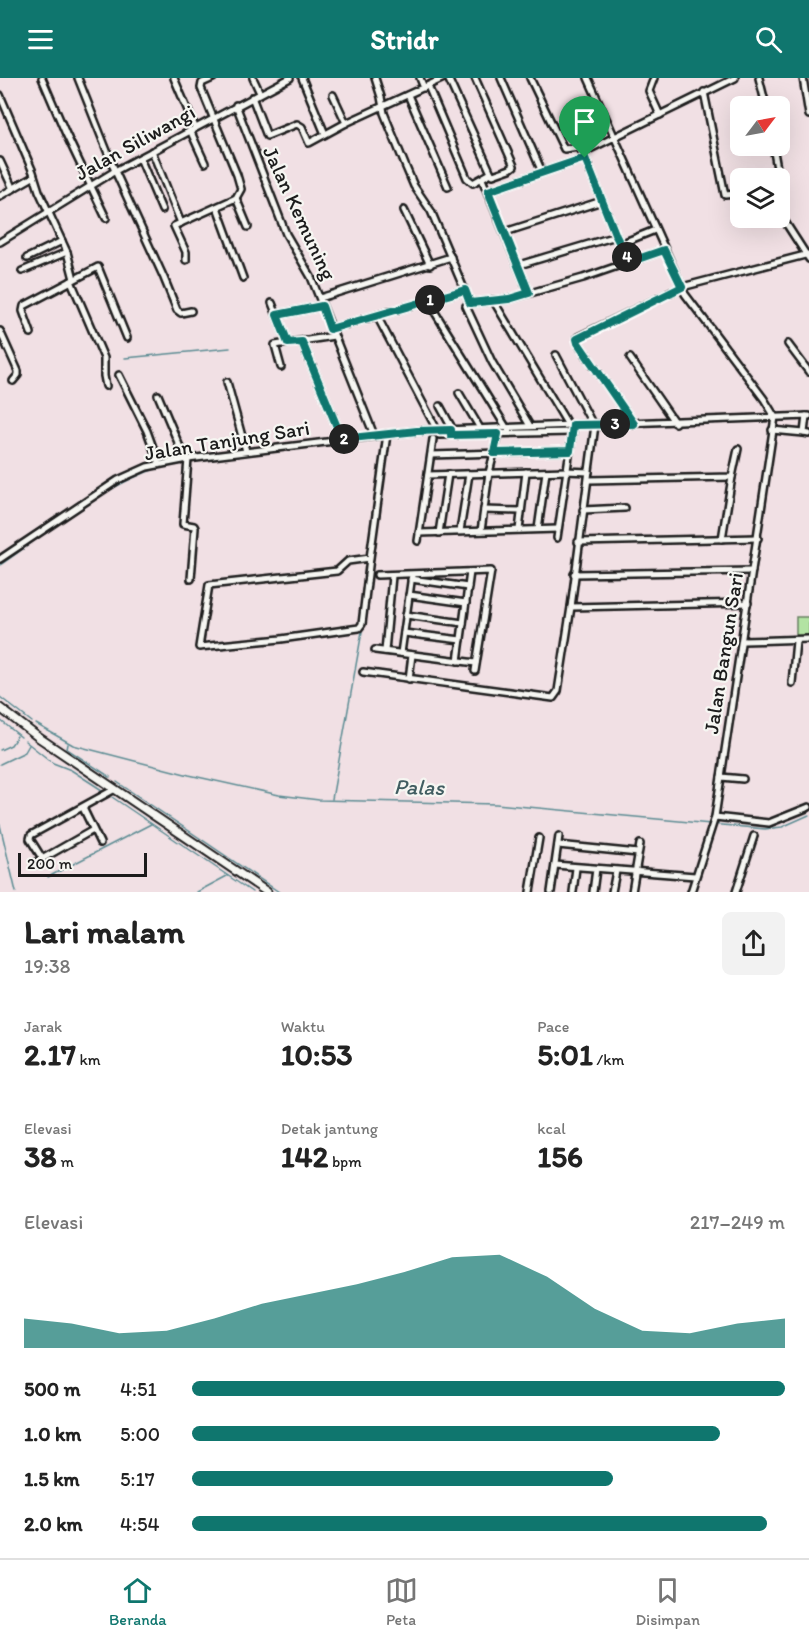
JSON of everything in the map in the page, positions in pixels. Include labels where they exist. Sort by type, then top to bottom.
[{"type":"main road","points":[[0,708],[38,737],[267,892]]},
{"type":"street","points":[[42,78],[106,218]]},
{"type":"street","points":[[78,78],[115,171],[177,310],[181,313],[191,311]]},
{"type":"street","points":[[174,78],[205,163]]},
{"type":"street","points":[[186,260],[186,252],[174,227],[236,198],[241,189],[200,85],[213,78]]},
{"type":"street","points":[[253,78],[260,93]]},
{"type":"street","name":"Jalan Siliwangi","points":[[0,242],[115,171],[290,78]]},
{"type":"street","points":[[302,78],[325,134]]},
{"type":"street","points":[[375,78],[384,113],[414,186],[428,205],[470,303]]},
{"type":"street","points":[[420,78],[467,178],[472,183],[491,173],[493,175],[514,166],[475,78]]},
{"type":"street","points":[[252,97],[267,136],[297,124],[302,127],[309,143],[346,123],[446,78],[491,173]]},
{"type":"street","points":[[501,78],[542,172]]},
{"type":"street","points":[[530,78],[564,149],[578,147],[585,158],[616,236],[629,262]]},
{"type":"street","points":[[588,78],[689,301],[764,399],[775,420]]},
{"type":"street","points":[[654,78],[649,91],[660,115]]},
{"type":"street","points":[[585,158],[586,152],[735,78]]},
{"type":"street","points":[[759,78],[764,96]]},
{"type":"street","points":[[803,78],[809,115]]},
{"type":"street","points":[[704,92],[725,195],[730,195]]},
{"type":"street","points":[[408,94],[448,187]]},
{"type":"street","points":[[0,95],[33,172],[33,177],[67,252],[72,280],[104,358],[106,386]]},
{"type":"street","points":[[333,95],[346,123]]},
{"type":"street","name":"Jalan Kemuning","points":[[236,105],[286,234],[311,277],[374,435]]},
{"type":"street","points":[[152,151],[181,223]]},
{"type":"street","points":[[140,158],[162,210]]},
{"type":"street","points":[[488,191],[585,158]]},
{"type":"street","points":[[0,160],[13,189]]},
{"type":"street","points":[[0,196],[33,177]]},
{"type":"street","points":[[482,179],[529,293]]},
{"type":"street","points":[[236,198],[248,227]]},
{"type":"street","points":[[505,232],[602,201]]},
{"type":"street","points":[[217,207],[243,278]]},
{"type":"street","points":[[404,210],[430,265]]},
{"type":"street","points":[[634,424],[577,339],[682,287],[808,255],[790,228]]},
{"type":"street","points":[[621,244],[655,230]]},
{"type":"street","points":[[519,265],[616,236]]},
{"type":"street","points":[[27,258],[62,241]]},
{"type":"street","points":[[530,426],[478,336],[466,306],[470,303],[509,299],[583,278],[664,250]]},
{"type":"street","points":[[22,271],[67,252]]},
{"type":"street","points":[[320,298],[451,257]]},
{"type":"street","points":[[31,333],[23,311],[24,306],[98,267],[127,338]]},
{"type":"street","points":[[330,329],[465,290]]},
{"type":"street","points":[[493,300],[572,428],[557,538]]},
{"type":"street","points":[[428,301],[500,430],[489,473],[481,531]]},
{"type":"street","points":[[272,303],[288,343]]},
{"type":"street","points":[[267,313],[277,314],[322,306]]},
{"type":"street","points":[[377,316],[438,433]]},
{"type":"street","points":[[0,331],[18,371],[13,381]]},
{"type":"street","points":[[281,367],[274,346],[333,336]]},
{"type":"street","points":[[302,342],[342,439]]},
{"type":"street","points":[[788,344],[809,372]]},
{"type":"street","points":[[363,672],[553,698],[558,691],[578,542],[589,480],[594,425],[556,355]]},
{"type":"street","points":[[630,358],[675,423]]},
{"type":"street","points":[[118,375],[140,416],[159,464]]},
{"type":"street","points":[[227,382],[246,451]]},
{"type":"street","points":[[459,393],[481,430]]},
{"type":"street","points":[[158,395],[186,459],[183,524],[195,528],[190,579]]},
{"type":"street","points":[[440,406],[451,432],[572,428]]},
{"type":"street","points":[[772,430],[806,434],[807,417]]},
{"type":"street","name":"Jalan Tanjung Sari","points":[[0,560],[118,480],[159,464],[186,459],[374,435],[500,430],[530,426],[572,428],[594,425],[807,417]]},
{"type":"street","name":"Jalan Bangun Sari","points":[[691,892],[715,818],[775,420]]},
{"type":"street","points":[[370,558],[348,561],[337,571],[209,585],[199,647],[359,628],[362,624],[387,436]]},
{"type":"street","points":[[418,541],[433,439]]},
{"type":"street","points":[[722,539],[738,449]]},
{"type":"street","points":[[431,455],[570,451]]},
{"type":"street","points":[[519,530],[526,472]]},
{"type":"street","points":[[538,529],[546,472]]},
{"type":"street","points":[[428,475],[590,472]]},
{"type":"street","points":[[439,532],[448,474]]},
{"type":"street","points":[[460,531],[469,474]]},
{"type":"street","points":[[589,480],[732,477]]},
{"type":"street","points":[[583,510],[625,508]]},
{"type":"street","points":[[484,510],[521,511]]},
{"type":"street","points":[[419,533],[558,528]]},
{"type":"street","points":[[578,542],[758,538]]},
{"type":"street","points":[[412,577],[491,571],[475,671]]},
{"type":"street","points":[[574,574],[752,571]]},
{"type":"street","points":[[458,661],[470,572]]},
{"type":"street","points":[[377,575],[412,577],[468,587]]},
{"type":"street","points":[[385,651],[393,576]]},
{"type":"street","points":[[401,653],[412,577]]},
{"type":"street","points":[[409,595],[466,603]]},
{"type":"street","points":[[571,607],[748,603]]},
{"type":"street","points":[[406,615],[463,623]]},
{"type":"street","points":[[404,633],[461,640]]},
{"type":"street","points":[[743,641],[809,639]]},
{"type":"street","points":[[792,683],[796,641]]},
{"type":"street","points":[[375,650],[476,663]]},
{"type":"street","points":[[409,679],[412,655]]},
{"type":"street","points":[[721,777],[743,779]]},
{"type":"street","points":[[42,858],[30,839],[31,835],[115,789]]},
{"type":"street","points":[[715,818],[774,823],[809,807]]},
{"type":"street","points":[[83,808],[100,843]]},
{"type":"street","points":[[35,863],[93,830]]},
{"type":"street","points":[[551,892],[558,837]]},
{"type":"street","points":[[735,892],[754,837]]},
{"type":"street","points":[[530,892],[539,838]]},
{"type":"street","points":[[632,892],[640,844]]},
{"type":"street","points":[[558,845],[638,853]]},
{"type":"street","points":[[555,865],[695,876]]},
{"type":"street","points":[[573,892],[576,868]]},
{"type":"street","points":[[593,892],[596,869]]},
{"type":"street","points":[[612,892],[616,871]]},
{"type":"green space","points":[[796,617],[809,617],[809,636],[796,636]]},
{"type":"waterway","points":[[125,358],[230,348]]},
{"type":"waterway","points":[[777,421],[802,419]]},
{"type":"waterway","points":[[597,428],[772,421]]},
{"type":"waterway","points":[[576,429],[592,428]]},
{"type":"waterway","points":[[549,430],[571,429]]},
{"type":"waterway","points":[[393,436],[436,435]]},
{"type":"waterway","points":[[189,463],[205,459]]},
{"type":"waterway","points":[[174,464],[184,463]]},
{"type":"waterway","points":[[0,565],[98,497],[118,485],[161,467]]},
{"type":"waterway","points":[[332,799],[363,626]]},
{"type":"waterway","points":[[0,697],[32,722]]},
{"type":"waterway","points":[[0,720],[21,737]]},
{"type":"waterway","name":"Palas","points":[[36,724],[73,745],[189,775],[279,795],[319,800],[496,804],[765,829],[782,827],[809,815]]},
{"type":"waterway","points":[[0,750],[11,745],[17,736]]},
{"type":"waterway","points":[[25,741],[53,763],[71,770],[105,792]]},
{"type":"waterway","points":[[68,744],[67,749],[110,777]]},
{"type":"waterway","points":[[0,764],[25,752],[29,745]]},
{"type":"waterway","points":[[117,782],[279,892]]},
{"type":"waterway","points":[[112,797],[252,892]]},
{"type":"waterway","points":[[48,877],[151,824]]},
{"type":"waterway","points":[[0,825],[16,892]]},
{"type":"waterway","points":[[197,892],[227,876]]},
{"type":"route","points":[[585,158],[616,236],[629,262],[664,250],[682,287],[579,336],[577,339],[634,424],[573,425],[570,451],[494,453],[498,434],[451,435],[451,430],[417,431],[342,439],[302,342],[288,343],[277,315],[322,306],[330,329],[465,290],[470,303],[509,299],[529,293],[488,191],[585,158]]}]
